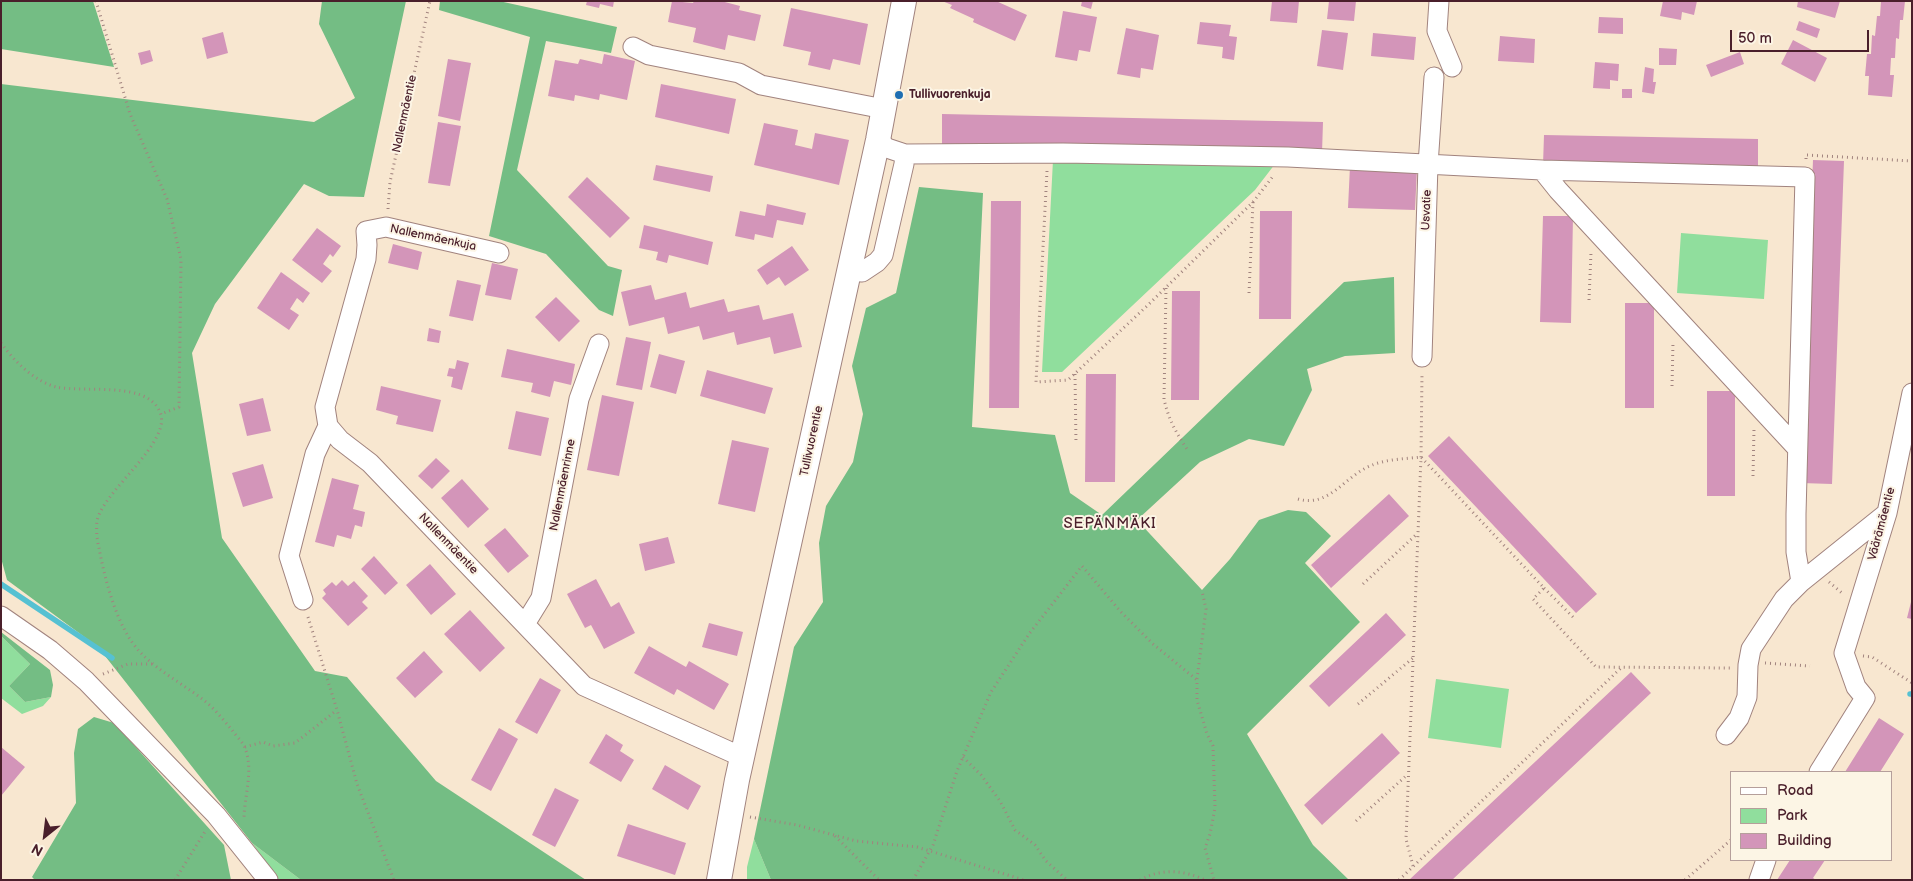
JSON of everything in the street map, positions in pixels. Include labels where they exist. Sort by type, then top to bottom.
[{"type":"main road","name":"Tullivuorentie","points":[[719,880],[742,757],[878,140],[904,1]]},
{"type":"street","points":[[1440,1],[1437,31],[1452,67]]},
{"type":"street","points":[[632,46],[649,54],[739,73],[761,85],[884,109]]},
{"type":"street","name":"Usvatie","points":[[1422,350],[1428,165],[1434,77]]},
{"type":"street","points":[[878,140],[887,148],[905,154],[1047,153],[1288,157],[1542,170],[1806,177],[1797,448],[1796,537],[1801,582]]},
{"type":"street","points":[[849,271],[862,272],[883,255],[905,154]]},
{"type":"street","points":[[1542,170],[1558,190],[1756,401],[1797,448]]},
{"type":"street","name":"Nallenmäenkuja","points":[[328,426],[325,407],[366,259],[366,230],[386,227],[499,253]]},
{"type":"street","name":"Nallenmäenrinne","points":[[525,624],[541,598],[579,399],[599,344]]},
{"type":"street","name":"Väärämäentie","points":[[1844,653],[1887,513],[1912,393]]},
{"type":"street","points":[[303,600],[289,556],[315,454],[328,426]]},
{"type":"street","name":"Nallenmäentie","points":[[328,426],[340,440],[370,463],[584,686],[742,757]]},
{"type":"street","points":[[1726,736],[1738,718],[1747,697],[1750,649],[1784,599],[1801,582],[1818,571],[1871,524],[1887,513]]},
{"type":"street","points":[[1,616],[50,650],[86,681],[216,815],[268,880]]},
{"type":"street","points":[[1820,771],[1865,698],[1856,687],[1844,653]]},
{"type":"street","points":[[1759,880],[1766,861]]},
{"type":"path","points":[[96,1],[130,114],[167,199],[181,259],[179,407],[161,414]]},
{"type":"path","name":"Nallenmäentie","points":[[386,227],[390,182],[430,1]]},
{"type":"path","points":[[1047,153],[1036,382],[1068,380],[1075,374],[1253,202],[1288,157]]},
{"type":"path","points":[[1806,177],[1806,155],[1912,161]]},
{"type":"path","points":[[1249,293],[1253,202]]},
{"type":"path","points":[[1589,300],[1593,226]]},
{"type":"path","points":[[1166,287],[1164,399],[1167,414],[1176,434],[1187,449]]},
{"type":"path","points":[[1672,386],[1673,314]]},
{"type":"path","points":[[1,343],[10,356],[39,379],[55,386],[77,390],[109,390],[143,395],[152,400],[161,414],[160,429],[150,449],[120,484],[97,521],[98,546],[115,606],[128,638],[140,653],[153,664],[208,704],[245,747],[249,765],[244,812],[244,848]]},
{"type":"path","points":[[1413,866],[1406,839],[1421,457],[1422,350]]},
{"type":"path","points":[[1075,374],[1076,444]]},
{"type":"path","points":[[1752,476],[1756,401]]},
{"type":"path","points":[[1298,499],[1308,502],[1333,494],[1371,465],[1421,457]]},
{"type":"path","points":[[1421,457],[1574,618]]},
{"type":"path","points":[[1363,584],[1418,532]]},
{"type":"path","points":[[914,880],[930,851],[963,757],[991,692],[1029,634],[1082,566],[1120,612],[1153,644],[1197,680]]},
{"type":"path","points":[[1818,571],[1857,609]]},
{"type":"path","points":[[1544,588],[1533,598],[1596,667],[1715,669],[1766,663],[1810,666]]},
{"type":"path","points":[[1202,590],[1206,609],[1197,680],[1197,700],[1207,734],[1213,746],[1214,808],[1210,834],[1205,848],[1214,880]]},
{"type":"path","points":[[303,600],[337,710],[357,784],[394,880]]},
{"type":"path","points":[[1844,653],[1872,657],[1912,683]]},
{"type":"path","points":[[1358,704],[1414,658]]},
{"type":"path","points":[[86,681],[128,664],[153,664]]},
{"type":"path","points":[[1399,880],[1624,666]]},
{"type":"path","points":[[245,747],[262,742],[273,746],[295,743],[337,710]]},
{"type":"path","points":[[963,757],[981,775],[1000,801],[1015,830],[1035,845],[1046,861],[1067,880]]},
{"type":"path","points":[[1356,821],[1408,775]]},
{"type":"path","points":[[175,880],[216,815]]},
{"type":"path","points":[[748,816],[797,825],[856,841],[917,847],[1024,880]]},
{"type":"path","points":[[834,835],[879,880]]},
{"type":"path","points":[[1685,880],[1730,840]]},
{"type":"path","points":[[1140,880],[1158,873],[1177,871],[1206,880]]},
{"type":"green space","points":[[1,1],[93,1],[114,67],[1,49]]},
{"type":"green space","points":[[322,1],[406,1],[364,197],[329,196],[304,184],[215,304],[192,353],[222,538],[315,671],[347,677],[436,781],[586,880],[301,880],[252,843],[98,647],[7,580],[1,558],[1,84],[314,122],[355,98],[319,24]]},
{"type":"green space","points":[[440,1],[499,1],[617,27],[611,53],[546,41],[517,170],[608,266],[622,270],[613,316],[599,310],[546,254],[489,236],[530,37],[439,10]]},
{"type":"green space","points":[[1053,160],[1275,164],[1255,190],[1062,372],[1042,372]]},
{"type":"green space","points":[[919,187],[983,193],[972,427],[1055,435],[1070,493],[1102,515],[1344,282],[1394,277],[1395,353],[1345,356],[1307,369],[1312,390],[1284,446],[1249,439],[1200,462],[1137,520],[1202,590],[1230,559],[1259,520],[1288,510],[1306,512],[1331,536],[1305,563],[1360,622],[1247,734],[1313,845],[1349,880],[771,880],[754,839],[794,647],[823,602],[819,543],[826,506],[853,462],[863,414],[852,366],[866,308],[896,293]]},
{"type":"green space","points":[[1681,233],[1768,240],[1764,299],[1677,293]]},
{"type":"green space","points":[[1,632],[50,670],[53,685],[51,697],[25,702],[9,686],[30,664],[1,636]]},
{"type":"green space","points":[[1,636],[30,664],[9,686],[25,702],[51,697],[43,706],[22,714],[1,698]]},
{"type":"green space","points":[[1436,679],[1509,689],[1501,748],[1428,738]]},
{"type":"green space","points":[[94,717],[114,723],[224,845],[231,880],[35,880],[32,877],[76,803],[74,753],[78,729]]},
{"type":"green space","points":[[754,839],[771,880],[747,880],[747,867]]},
{"type":"green space","points":[[252,843],[301,880],[279,880]]},
{"type":"building","points":[[587,1],[614,1],[613,7],[600,4],[599,8],[586,5]]},
{"type":"building","points":[[672,1],[693,3],[694,1],[721,1],[740,6],[739,10],[761,15],[755,41],[728,35],[725,50],[693,42],[696,28],[668,22]]},
{"type":"building","points":[[942,1],[996,1],[1027,15],[1015,41],[973,22],[974,19],[950,8],[952,5]]},
{"type":"building","points":[[1082,1],[1093,1],[1091,9],[1081,6]]},
{"type":"building","points":[[1272,1],[1299,1],[1297,23],[1270,21]]},
{"type":"building","points":[[1329,1],[1356,1],[1354,21],[1327,19]]},
{"type":"building","points":[[1663,1],[1697,1],[1694,15],[1682,12],[1681,20],[1660,16]]},
{"type":"building","points":[[1798,1],[1840,1],[1835,18],[1797,7]]},
{"type":"building","points":[[1881,1],[1905,1],[1903,20],[1900,20],[1899,39],[1896,38],[1895,58],[1891,58],[1890,75],[1894,75],[1892,97],[1868,95],[1869,76],[1865,76],[1867,54],[1871,54],[1872,35],[1875,36],[1877,16],[1880,16]]},
{"type":"building","points":[[791,8],[868,24],[860,65],[833,59],[830,70],[808,65],[811,52],[783,46]]},
{"type":"building","points":[[1063,11],[1097,17],[1090,52],[1079,50],[1077,61],[1055,57]]},
{"type":"building","points":[[1599,17],[1623,18],[1623,34],[1598,33]]},
{"type":"building","points":[[1799,21],[1820,29],[1817,38],[1796,30]]},
{"type":"building","points":[[1200,22],[1231,25],[1229,36],[1237,37],[1234,60],[1222,58],[1223,47],[1197,44]]},
{"type":"building","points":[[1126,28],[1159,35],[1153,70],[1141,68],[1140,78],[1117,74]]},
{"type":"building","points":[[1322,30],[1348,33],[1343,70],[1317,66]]},
{"type":"building","points":[[223,32],[228,53],[207,59],[202,38]]},
{"type":"building","points":[[1373,33],[1416,37],[1414,60],[1371,56]]},
{"type":"building","points":[[1500,36],[1535,39],[1534,63],[1498,61]]},
{"type":"building","points":[[1793,40],[1827,58],[1815,82],[1781,64]]},
{"type":"building","points":[[1659,48],[1677,49],[1676,65],[1659,65]]},
{"type":"building","points":[[150,50],[153,61],[141,65],[138,53]]},
{"type":"building","points":[[1740,52],[1744,64],[1711,77],[1706,65]]},
{"type":"building","points":[[604,54],[635,61],[627,100],[600,94],[599,100],[575,95],[574,101],[548,96],[555,60],[578,64],[580,59],[602,64]]},
{"type":"building","points":[[448,59],[471,63],[460,121],[438,116]]},
{"type":"building","points":[[1595,62],[1619,64],[1618,81],[1610,80],[1610,89],[1593,88]]},
{"type":"building","points":[[1645,67],[1654,69],[1653,82],[1656,82],[1654,94],[1642,92]]},
{"type":"building","points":[[661,84],[736,99],[729,134],[655,117]]},
{"type":"building","points":[[1622,89],[1632,89],[1632,98],[1622,98]]},
{"type":"building","points":[[942,114],[1323,122],[1322,153],[942,145]]},
{"type":"building","points":[[438,122],[461,126],[450,186],[428,183]]},
{"type":"building","points":[[764,123],[798,130],[795,145],[812,149],[815,133],[849,140],[839,185],[754,165]]},
{"type":"building","points":[[1544,135],[1758,139],[1758,169],[1543,165]]},
{"type":"building","points":[[1813,160],[1844,161],[1832,484],[1801,483]]},
{"type":"building","points":[[656,165],[713,176],[710,192],[653,180]]},
{"type":"building","points":[[1350,166],[1417,169],[1415,210],[1348,208]]},
{"type":"building","points":[[587,177],[630,218],[610,238],[568,197]]},
{"type":"building","points":[[991,201],[1021,201],[1019,408],[989,408]]},
{"type":"building","points":[[767,204],[806,213],[803,225],[777,220],[773,238],[755,234],[754,240],[735,236],[740,211],[765,216]]},
{"type":"building","points":[[1260,211],[1292,211],[1291,319],[1259,319]]},
{"type":"building","points":[[1543,216],[1573,216],[1571,323],[1540,322]]},
{"type":"building","points":[[644,225],[713,242],[708,265],[669,255],[667,263],[656,260],[658,252],[639,248]]},
{"type":"building","points":[[317,228],[341,246],[333,257],[330,254],[323,264],[332,271],[322,283],[292,260]]},
{"type":"building","points":[[393,244],[422,252],[418,270],[388,263]]},
{"type":"building","points":[[792,246],[809,270],[785,286],[779,277],[767,285],[757,270]]},
{"type":"building","points":[[492,263],[518,269],[511,300],[485,295]]},
{"type":"building","points":[[281,272],[310,293],[303,303],[297,298],[290,309],[299,315],[289,330],[257,308]]},
{"type":"building","points":[[457,280],[481,285],[473,321],[449,316]]},
{"type":"building","points":[[651,285],[655,300],[686,292],[690,308],[724,299],[728,312],[759,305],[763,320],[793,313],[802,347],[774,354],[770,337],[737,345],[734,332],[703,340],[699,326],[668,334],[664,317],[629,326],[621,292]]},
{"type":"building","points":[[1172,291],[1200,291],[1199,400],[1171,400]]},
{"type":"building","points":[[556,297],[580,321],[559,342],[535,317]]},
{"type":"building","points":[[1625,303],[1654,303],[1654,408],[1625,408]]},
{"type":"building","points":[[429,328],[441,331],[439,343],[427,341]]},
{"type":"building","points":[[626,337],[651,342],[642,390],[616,385]]},
{"type":"building","points":[[507,349],[575,364],[571,385],[554,381],[550,397],[531,392],[533,383],[501,377]]},
{"type":"building","points":[[659,354],[685,361],[676,394],[650,387]]},
{"type":"building","points":[[457,360],[469,363],[462,390],[451,387],[453,377],[447,376],[449,368],[455,369]]},
{"type":"building","points":[[707,370],[773,388],[765,414],[700,396]]},
{"type":"building","points":[[1086,374],[1116,374],[1115,482],[1085,482]]},
{"type":"building","points":[[381,386],[441,400],[433,432],[396,424],[398,416],[376,410]]},
{"type":"building","points":[[1707,391],[1735,391],[1735,496],[1707,496]]},
{"type":"building","points":[[602,395],[634,402],[619,476],[587,470]]},
{"type":"building","points":[[263,398],[271,431],[247,436],[239,404]]},
{"type":"building","points":[[516,411],[549,418],[541,456],[508,449]]},
{"type":"building","points":[[1449,436],[1597,594],[1576,613],[1428,456]]},
{"type":"building","points":[[732,440],[769,448],[755,512],[718,504]]},
{"type":"building","points":[[436,458],[450,471],[432,489],[418,476]]},
{"type":"building","points":[[263,464],[273,498],[243,507],[232,473]]},
{"type":"building","points":[[332,478],[359,485],[353,509],[365,512],[362,527],[355,525],[351,539],[337,535],[334,547],[315,542]]},
{"type":"building","points":[[462,479],[489,509],[468,528],[441,498]]},
{"type":"building","points":[[1389,494],[1409,516],[1331,588],[1311,565]]},
{"type":"building","points":[[505,528],[529,556],[508,573],[484,545]]},
{"type":"building","points":[[668,537],[675,563],[645,571],[639,544]]},
{"type":"building","points":[[374,556],[398,583],[385,595],[361,569]]},
{"type":"building","points":[[430,564],[456,594],[431,615],[406,585]]},
{"type":"building","points":[[596,579],[611,607],[619,602],[635,633],[604,649],[591,625],[585,628],[567,594]]},
{"type":"building","points":[[342,580],[348,586],[354,581],[368,596],[362,602],[368,608],[348,626],[322,598],[326,594],[323,590],[332,582],[336,586]]},
{"type":"building","points":[[1912,602],[1912,619],[1907,618]]},
{"type":"building","points":[[470,610],[505,648],[480,672],[444,634]]},
{"type":"building","points":[[1386,613],[1406,635],[1329,707],[1309,686]]},
{"type":"building","points":[[709,623],[743,632],[737,656],[702,647]]},
{"type":"building","points":[[649,646],[686,667],[689,661],[729,684],[714,710],[677,689],[674,695],[634,673]]},
{"type":"building","points":[[424,651],[443,672],[415,698],[396,678]]},
{"type":"building","points":[[1631,672],[1651,693],[1452,880],[1409,880]]},
{"type":"building","points":[[540,678],[561,690],[537,734],[515,722]]},
{"type":"building","points":[[1879,718],[1904,734],[1881,771],[1846,771]]},
{"type":"building","points":[[499,728],[518,739],[491,791],[471,780]]},
{"type":"building","points":[[1382,733],[1400,753],[1322,825],[1304,805]]},
{"type":"building","points":[[606,734],[623,745],[620,751],[634,760],[621,782],[589,763]]},
{"type":"building","points":[[1,747],[25,767],[1,796]]},
{"type":"building","points":[[665,765],[701,786],[688,810],[652,789]]},
{"type":"building","points":[[555,788],[579,800],[555,847],[532,835]]},
{"type":"building","points":[[628,824],[686,843],[675,875],[617,856]]},
{"type":"building","points":[[1789,861],[1824,861],[1813,878],[1816,880],[1777,880]]},
{"type":"waterway","points":[[1,584],[112,658]]},
{"type":"place","name":"Tullivuorenkuja","points":[[899,95]]},
{"type":"district","name":"SEPÄNMÄKI","points":[[1110,524]]}]
